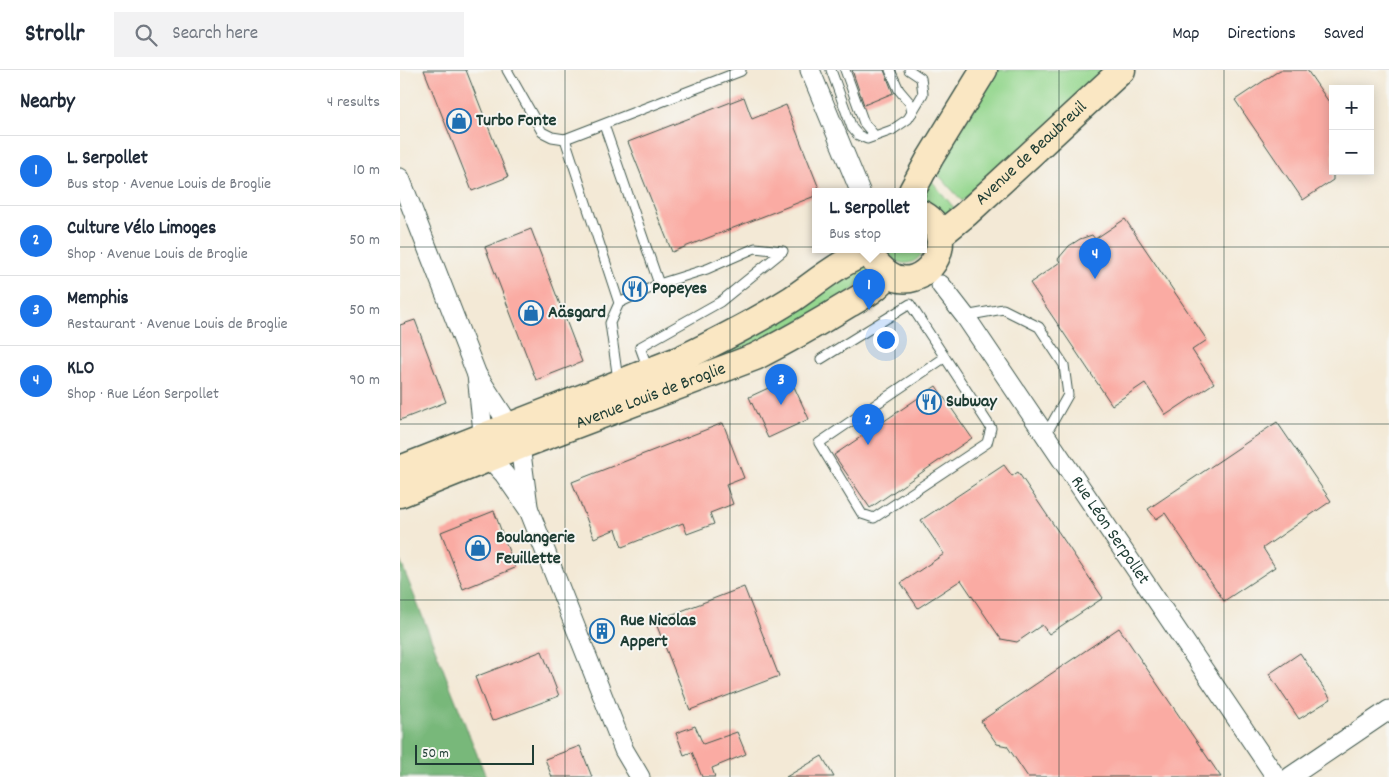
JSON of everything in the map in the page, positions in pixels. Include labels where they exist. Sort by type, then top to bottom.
[{"type":"main road","points":[[914,188],[984,70]]},
{"type":"main road","name":"Avenue de Beaubreuil","points":[[939,236],[966,214],[1122,70]]},
{"type":"main road","points":[[872,253],[876,262],[888,274],[899,278],[907,279],[932,274],[938,255],[939,236],[934,225],[927,218]]},
{"type":"main road","name":"Avenue Louis de Broglie","points":[[400,494],[487,448],[515,436],[619,383],[718,341],[790,300],[856,256],[864,253]]},
{"type":"main road","name":"Avenue Louis de Broglie","points":[[515,436],[755,357],[850,304],[883,282],[888,274]]},
{"type":"main road","name":"Avenue Louis de Broglie","points":[[400,469],[487,448]]},
{"type":"street","points":[[810,70],[859,188]]},
{"type":"street","points":[[400,178],[478,375],[515,436],[529,510],[624,750],[640,777]]},
{"type":"street","name":"Rue Léon Serpollet","points":[[932,274],[965,316],[1046,434],[1276,777]]},
{"type":"street","points":[[478,375],[487,448],[529,510]]},
{"type":"street","points":[[1290,777],[1389,710]]},
{"type":"lane","points":[[507,70],[542,132],[552,137],[565,139],[741,71]]},
{"type":"lane","points":[[831,70],[852,128],[867,139],[892,130],[908,119],[912,113],[923,94],[921,78],[909,70]]},
{"type":"lane","points":[[845,70],[864,123],[875,136]]},
{"type":"lane","points":[[890,70],[898,90],[910,103],[912,113]]},
{"type":"lane","points":[[604,125],[659,284]]},
{"type":"lane","points":[[565,139],[619,303]]},
{"type":"lane","points":[[619,383],[610,323],[619,303],[659,284],[707,269],[755,248],[783,251],[720,302],[640,347],[649,371]]},
{"type":"lane","points":[[820,359],[910,304],[991,428],[987,443],[874,518],[862,514],[818,442],[944,358]]},
{"type":"lane","points":[[965,316],[1003,309],[1039,327],[1064,365],[1068,395],[1046,434]]},
{"type":"green space","points":[[997,70],[1112,70],[962,201],[935,171]]},
{"type":"green space","points":[[930,179],[955,209],[943,221],[927,207],[926,188]]},
{"type":"green space","points":[[888,253],[922,253],[913,262],[906,263],[898,262]]},
{"type":"green space","points":[[863,259],[872,274],[836,303],[687,377],[681,366]]},
{"type":"green space","points":[[400,560],[486,777],[400,777]]},
{"type":"building","points":[[424,70],[466,70],[508,177],[472,191]]},
{"type":"building","points":[[852,70],[884,70],[893,93],[864,105]]},
{"type":"building","points":[[1280,70],[1307,70],[1329,102],[1329,175],[1333,175],[1333,180],[1303,200],[1235,100]]},
{"type":"building","points":[[744,97],[752,119],[786,105],[819,188],[812,188],[812,197],[672,252],[628,142]]},
{"type":"building","points":[[1125,219],[1207,340],[1192,350],[1214,383],[1166,415],[1145,383],[1112,405],[1030,283],[1060,262],[1058,259],[1069,246],[1080,239],[1092,235],[1095,239]]},
{"type":"building","points":[[531,229],[582,362],[536,380],[485,247]]},
{"type":"building","points":[[415,320],[446,402],[400,420],[400,325]]},
{"type":"building","points":[[790,378],[809,419],[768,438],[749,397]]},
{"type":"building","points":[[936,386],[972,438],[870,508],[834,455]]},
{"type":"building","points":[[1277,422],[1331,501],[1263,548],[1275,567],[1224,601],[1165,513],[1156,519],[1148,509]]},
{"type":"building","points":[[723,423],[744,478],[726,485],[733,504],[710,513],[714,524],[687,534],[683,523],[622,547],[616,529],[594,538],[572,482]]},
{"type":"building","points":[[1004,465],[1012,476],[1018,472],[1103,598],[1049,634],[1042,625],[1017,642],[1001,639],[961,580],[918,608],[901,583],[944,554],[921,520]]},
{"type":"building","name":"Boulangerie Feuillette","points":[[494,511],[515,568],[463,589],[441,532]]},
{"type":"building","points":[[744,587],[779,676],[690,710],[655,621]]},
{"type":"building","points":[[1119,628],[1221,777],[1028,777],[1007,746],[997,744],[981,721]]},
{"type":"building","points":[[542,651],[559,696],[492,721],[475,677]]},
{"type":"building","points":[[1300,653],[1331,699],[1299,719],[1269,674]]},
{"type":"building","points":[[695,726],[703,744],[737,732],[746,754],[712,768],[715,777],[702,777],[692,752],[684,755],[676,733]]},
{"type":"building","points":[[580,746],[592,777],[552,777],[545,759]]},
{"type":"building","points":[[822,756],[834,777],[786,777]]},
{"type":"place","name":"Turbo Fonte","points":[[459,121]]},
{"type":"place","name":"KLO","points":[[1095,279]]},
{"type":"place","name":"Popeyes","points":[[635,289]]},
{"type":"place","name":"L. Serpollet","points":[[869,310]]},
{"type":"place","name":"Aäsgard","points":[[531,313]]},
{"type":"place","name":"Subway","points":[[929,402]]},
{"type":"place","name":"Memphis","points":[[781,405]]},
{"type":"place","name":"Culture Vélo Limoges","points":[[868,445]]},
{"type":"place","name":"Boulangerie Feuillette","points":[[478,548]]},
{"type":"place","name":"Rue Nicolas Appert","points":[[602,631]]}]
